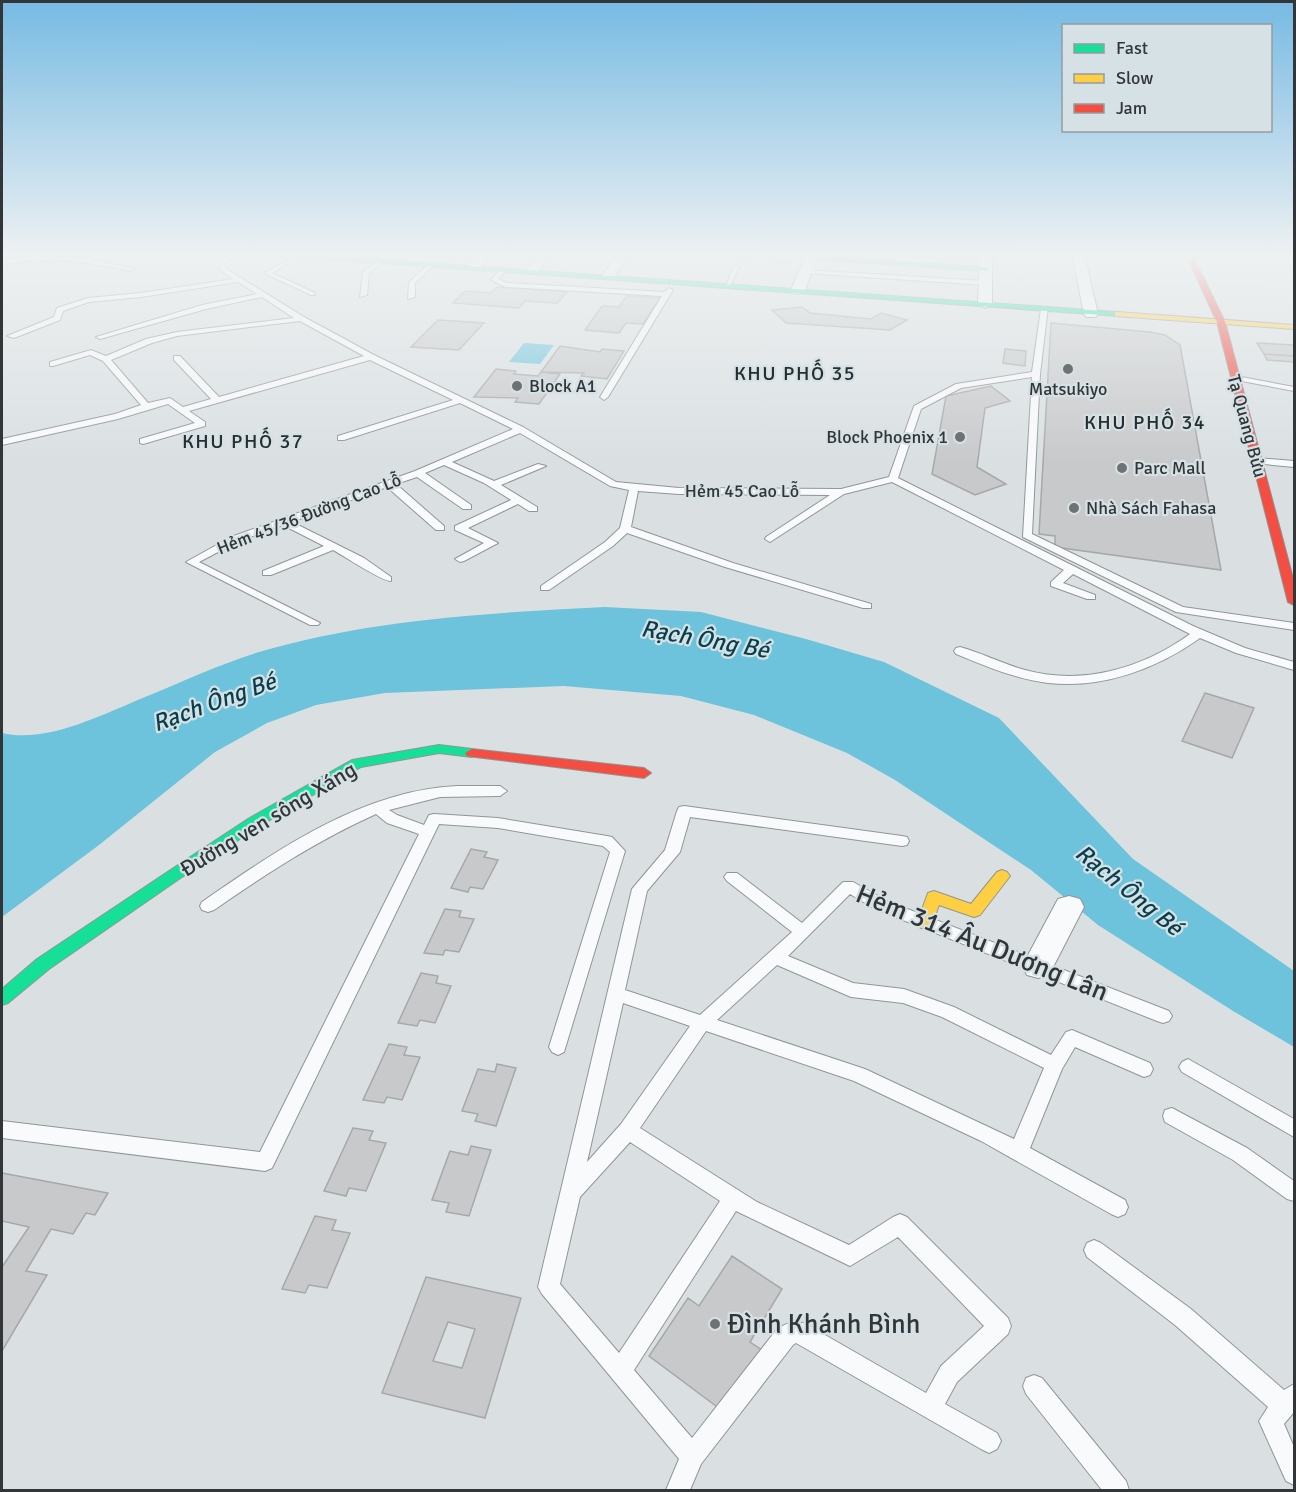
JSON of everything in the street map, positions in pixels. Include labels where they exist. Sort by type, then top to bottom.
[{"type":"street","name":"Tạ Quang Bửu","points":[[1221,324],[1294,602]]},
{"type":"street","points":[[1245,324],[1294,327]]},
{"type":"street","name":"Đường ven sông Xáng","points":[[2,998],[43,964],[174,875],[253,823],[357,763],[439,750],[644,773]]},
{"type":"street","points":[[925,923],[934,897],[974,911],[1002,876]]},
{"type":"street","points":[[1038,966],[1069,907]]},
{"type":"lane","points":[[10,336],[42,324]]},
{"type":"lane","points":[[100,337],[147,324]]},
{"type":"lane","points":[[106,359],[149,341],[177,334],[263,324]]},
{"type":"lane","name":"Hẻm 45 Cao Lỗ","points":[[310,324],[371,357],[520,429],[613,484],[634,489],[841,492],[893,479]]},
{"type":"lane","points":[[604,397],[647,324]]},
{"type":"lane","points":[[1043,324],[1036,374],[1027,535],[1180,610],[1294,627]]},
{"type":"lane","points":[[53,364],[91,352],[106,359],[146,406]]},
{"type":"lane","points":[[183,410],[371,357]]},
{"type":"lane","points":[[177,358],[217,400]]},
{"type":"lane","points":[[1036,374],[959,386],[916,408],[893,479],[1229,647],[1294,666]]},
{"type":"lane","points":[[1234,377],[1294,389]]},
{"type":"lane","points":[[2,442],[118,416],[146,406],[170,401],[202,424],[143,441]]},
{"type":"lane","points":[[341,438],[459,401]]},
{"type":"lane","name":"Hẻm 45/36 Đường Cao Lỗ","points":[[314,622],[191,562],[235,539],[418,473],[520,429]]},
{"type":"lane","points":[[1257,460],[1294,464]]},
{"type":"lane","points":[[444,462],[493,485],[533,509]]},
{"type":"lane","points":[[493,485],[541,466]]},
{"type":"lane","points":[[418,473],[467,507]]},
{"type":"lane","points":[[388,483],[440,528]]},
{"type":"lane","points":[[545,588],[609,544],[625,529],[634,489]]},
{"type":"lane","points":[[770,539],[841,492]]},
{"type":"lane","points":[[460,559],[493,543],[459,528],[519,500]]},
{"type":"lane","points":[[283,521],[360,560],[387,579]]},
{"type":"lane","points":[[625,529],[729,565],[867,606]]},
{"type":"lane","points":[[267,573],[334,546]]},
{"type":"lane","points":[[1072,569],[1055,584],[1091,597]]},
{"type":"lane","points":[[960,651],[1020,674],[1050,679],[1086,678],[1127,670],[1151,662],[1167,655],[1199,633]]},
{"type":"lane","points":[[208,906],[312,840],[379,809],[432,793],[500,791]]},
{"type":"lane","points":[[379,809],[392,819],[427,831]]},
{"type":"lane","points":[[692,1456],[549,1287],[640,889],[672,852],[684,811],[902,842]]},
{"type":"lane","points":[[2,1130],[265,1162],[434,819],[498,823],[608,841],[618,850],[558,1047]]},
{"type":"lane","points":[[732,877],[803,932]]},
{"type":"lane","name":"Hẻm 314 Âu Dương Lân","points":[[571,1192],[628,1130],[701,1024],[803,932],[848,886],[881,905],[1163,1016]]},
{"type":"lane","points":[[774,957],[851,990],[904,996],[948,1012],[1054,1065]]},
{"type":"lane","points":[[616,994],[859,1075],[988,1135],[1118,1207]]},
{"type":"lane","points":[[1018,1153],[1054,1065],[1072,1037],[1144,1069]]},
{"type":"lane","points":[[1188,1066],[1294,1129]]},
{"type":"lane","points":[[1172,1116],[1240,1154],[1294,1192]]},
{"type":"lane","points":[[628,1130],[750,1209],[850,1256],[900,1224],[1000,1326],[949,1374],[930,1408]]},
{"type":"lane","points":[[620,1372],[733,1198]]},
{"type":"lane","points":[[1094,1250],[1289,1401],[1271,1420],[1294,1473]]},
{"type":"lane","points":[[681,1489],[692,1456],[785,1337],[798,1332],[989,1441]]},
{"type":"lane","points":[[1034,1386],[1117,1491]]},
{"type":"water","points":[[524,343],[554,345],[540,364],[509,362]]},
{"type":"water","name":"Rạch Ông Bé","points":[[605,607],[701,612],[806,639],[884,662],[999,718],[1133,859],[1294,971],[1294,1047],[1098,925],[1031,870],[895,780],[847,753],[754,715],[681,696],[564,686],[385,693],[316,705],[267,723],[215,752],[99,845],[2,917],[2,733],[37,734],[75,726],[230,662],[259,652],[344,632],[431,619]]},
{"type":"building","points":[[434,324],[483,324],[459,350],[411,347]]},
{"type":"building","points":[[590,324],[626,324],[619,333],[585,330]]},
{"type":"building","points":[[795,324],[901,324],[890,330]]},
{"type":"building","name":"Parc Mall","points":[[1051,324],[1150,332],[1165,335],[1180,345],[1221,570],[1055,547],[1055,536],[1039,534]]},
{"type":"building","points":[[1257,343],[1294,345],[1294,356],[1264,354]]},
{"type":"building","points":[[560,346],[600,352],[602,349],[624,351],[607,379],[581,376],[584,373],[541,372]]},
{"type":"building","points":[[1005,349],[1026,351],[1025,366],[1003,363]]},
{"type":"building","points":[[1264,354],[1294,356],[1294,362],[1267,360]]},
{"type":"building","name":"Block A1","points":[[496,369],[516,371],[514,374],[538,376],[541,372],[560,374],[539,404],[515,402],[518,398],[474,397]]},
{"type":"building","name":"Block Phoenix 1","points":[[991,386],[1010,401],[985,408],[977,467],[1006,484],[975,495],[932,474],[946,396]]},
{"type":"building","points":[[1205,693],[1254,708],[1232,758],[1182,741]]},
{"type":"building","points":[[471,849],[487,852],[484,857],[498,860],[483,889],[470,887],[468,892],[451,888]]},
{"type":"building","points":[[445,909],[461,911],[459,917],[474,919],[459,952],[445,950],[443,955],[424,953]]},
{"type":"building","points":[[421,973],[438,976],[436,983],[451,986],[435,1023],[420,1020],[417,1026],[398,1023]]},
{"type":"building","points":[[389,1044],[407,1047],[404,1055],[420,1057],[402,1100],[387,1097],[384,1103],[363,1100]]},
{"type":"building","points":[[497,1064],[516,1068],[496,1126],[475,1121],[478,1114],[462,1111],[478,1069],[495,1072]]},
{"type":"building","points":[[353,1128],[373,1131],[369,1140],[386,1143],[366,1191],[349,1188],[346,1196],[324,1191]]},
{"type":"building","points":[[471,1146],[491,1150],[469,1216],[446,1212],[449,1203],[432,1200],[450,1151],[468,1155]]},
{"type":"building","points":[[2,1173],[108,1193],[95,1215],[86,1213],[73,1234],[51,1229],[26,1271],[47,1275],[2,1351],[2,1267],[29,1227],[2,1221]]},
{"type":"building","points":[[315,1216],[336,1220],[332,1230],[350,1233],[327,1288],[309,1285],[305,1293],[282,1289]]},
{"type":"building","name":"Đình Khánh Bình","points":[[732,1256],[782,1289],[750,1342],[762,1350],[724,1412],[649,1356],[688,1298],[699,1306]]},
{"type":"building","points":[[426,1277],[521,1298],[485,1418],[382,1393]],"holes":[[[448,1322],[475,1329],[462,1368],[433,1361]]]},
{"type":"traffic: fast","points":[[2,998],[43,964],[174,875],[253,823],[357,763],[439,749],[472,753]]},
{"type":"traffic: slow","points":[[1248,324],[1294,327]]},
{"type":"traffic: slow","points":[[925,923],[934,897],[974,911],[1002,876]]},
{"type":"traffic: jam","points":[[1221,324],[1294,602]]},
{"type":"traffic: jam","points":[[472,753],[644,773]]},
{"type":"place","name":"Matsukiyo","points":[[1068,369]]},
{"type":"place","name":"Block A1","points":[[517,386]]},
{"type":"place","name":"Block Phoenix 1","points":[[960,437]]},
{"type":"place","name":"Parc Mall","points":[[1122,468]]},
{"type":"place","name":"Nhà Sách Fahasa","points":[[1074,508]]},
{"type":"place","name":"Đình Khánh Bình","points":[[715,1324]]},
{"type":"district","name":"KHU PHỐ 35","points":[[795,373]]},
{"type":"district","name":"KHU PHỐ 34","points":[[1145,422]]},
{"type":"district","name":"KHU PHỐ 37","points":[[243,441]]}]
